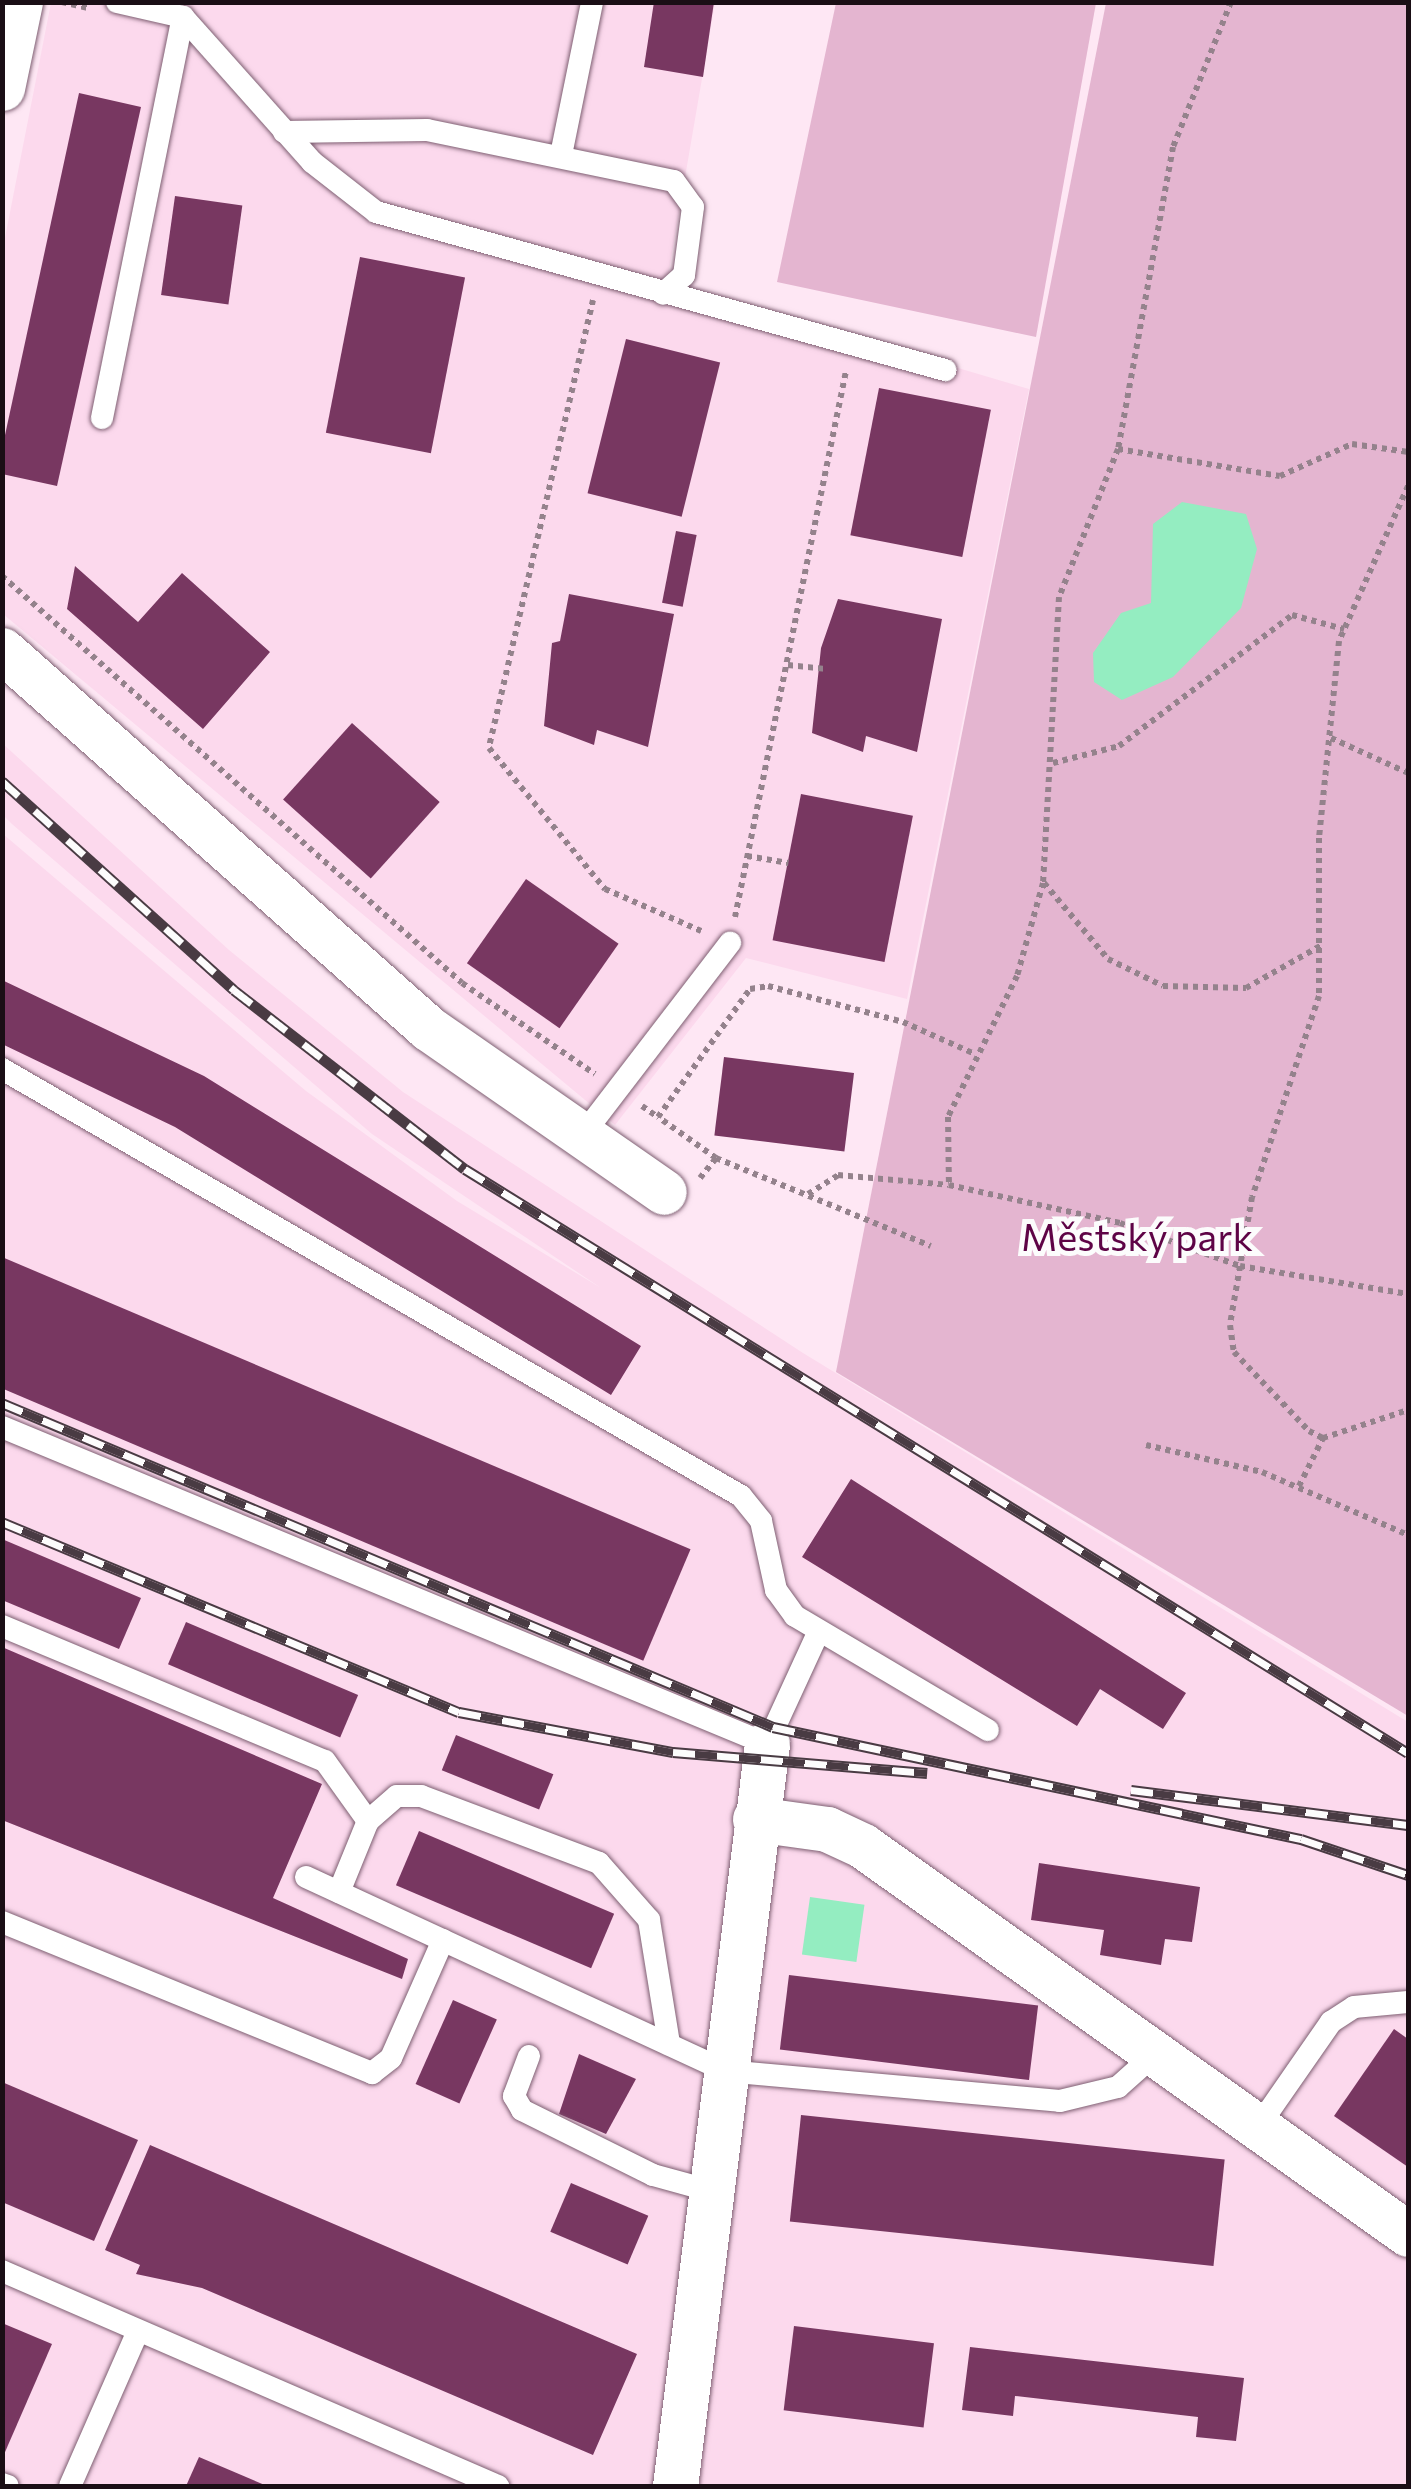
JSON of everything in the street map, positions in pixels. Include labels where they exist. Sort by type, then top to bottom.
[{"type":"street","points":[[2,88],[20,2]]},
{"type":"street","points":[[2,650],[396,1001],[664,1192]]},
{"type":"street","points":[[675,2486],[767,1744]]},
{"type":"street","points":[[756,1820],[846,1836],[1408,2234]]},
{"type":"lane","points":[[118,2],[183,17],[284,132],[376,212],[945,370]]},
{"type":"lane","points":[[561,154],[592,2]]},
{"type":"lane","points":[[102,418],[183,17]]},
{"type":"lane","points":[[284,132],[427,130],[561,154],[687,189],[694,207],[684,274],[663,294]]},
{"type":"lane","points":[[582,1137],[730,943]]},
{"type":"lane","points":[[2,1069],[741,1496],[761,1520],[784,1605],[818,1633],[988,1730]]},
{"type":"lane","points":[[2,1427],[767,1744],[818,1633]]},
{"type":"lane","points":[[2,1626],[325,1761],[368,1820]]},
{"type":"lane","points":[[339,1892],[368,1820],[386,1800],[421,1796],[612,1871],[656,1938],[669,2044]]},
{"type":"lane","points":[[306,1876],[726,2071],[1060,2100],[1118,2087],[1155,2054]]},
{"type":"lane","points":[[2,1922],[372,2074],[391,2058],[443,1940]]},
{"type":"lane","points":[[1258,2127],[1330,2022],[1354,2007],[1408,2002]]},
{"type":"lane","points":[[529,2056],[514,2096],[522,2110],[653,2175],[711,2191]]},
{"type":"lane","points":[[2,2272],[498,2486]]},
{"type":"lane","points":[[70,2486],[138,2331]]},
{"type":"path","points":[[949,1185],[948,1117],[975,1054],[1017,976],[1044,882],[1059,597],[1118,450],[1173,147],[1231,2]]},
{"type":"path","points":[[612,294],[595,294],[489,748],[605,889],[730,943],[852,345]]},
{"type":"path","points":[[1118,450],[1280,476],[1352,444],[1408,452]]},
{"type":"path","points":[[1324,1438],[1234,1352],[1240,1266],[1252,1196],[1312,1022],[1322,945],[1331,738],[1344,629],[1408,486]]},
{"type":"path","points":[[2,576],[462,983],[716,1158],[930,1246]]},
{"type":"path","points":[[1052,763],[1119,746],[1292,615],[1344,629]]},
{"type":"path","points":[[788,665],[824,669]]},
{"type":"path","points":[[1331,738],[1408,773]]},
{"type":"path","points":[[748,856],[788,863]]},
{"type":"path","points":[[1044,882],[1108,958],[1163,986],[1246,988],[1322,945]]},
{"type":"path","points":[[658,1117],[750,989],[768,986],[902,1022],[975,1054]]},
{"type":"path","points":[[664,1192],[692,1188],[716,1158]]},
{"type":"path","points":[[808,1195],[838,1174],[949,1185],[1120,1223],[1240,1266],[1408,1294]]},
{"type":"path","points":[[1299,1486],[1324,1438],[1408,1410]]},
{"type":"path","points":[[1146,1445],[1299,1486],[1408,1535]]},
{"type":"shaded area","points":[[51,3],[715,3],[667,282],[1029,389],[907,999],[746,958],[615,1125],[3,614],[3,248]]},
{"type":"shaded area","points":[[1182,502],[1246,514],[1257,549],[1241,608],[1173,677],[1122,700],[1094,682],[1093,653],[1121,613],[1151,603],[1153,524]]},
{"type":"shaded area","points":[[2,743],[229,950],[403,1092],[803,1353],[1408,1722],[1408,2486],[3,2486],[3,834],[306,1091],[457,1201],[601,1288],[372,1134],[12,824],[3,815]]},
{"type":"shaded area","points":[[810,1897],[864,1905],[856,1962],[802,1954]]},
{"type":"green space","points":[[836,3],[1096,3],[1036,337],[777,282]]},
{"type":"green space","name":"Městský park","points":[[1106,3],[1408,3],[1408,1716],[836,1372]]},
{"type":"building","points":[[654,2],[714,2],[703,77],[644,67]]},
{"type":"building","points":[[79,93],[141,107],[57,486],[2,474],[2,449]]},
{"type":"building","points":[[175,196],[242,205],[228,304],[161,295]]},
{"type":"building","points":[[360,257],[465,277],[431,453],[326,433]]},
{"type":"building","points":[[626,339],[720,362],[682,517],[588,493]]},
{"type":"building","points":[[879,388],[991,410],[962,557],[850,535]]},
{"type":"building","points":[[676,531],[697,535],[683,607],[662,603]]},
{"type":"building","points":[[75,566],[138,622],[182,573],[270,652],[203,729],[67,609]]},
{"type":"building","points":[[569,594],[674,614],[648,747],[597,730],[594,745],[544,726],[552,643],[560,641]]},
{"type":"building","points":[[838,599],[942,619],[917,752],[866,736],[863,752],[812,733],[821,648]]},
{"type":"building","points":[[352,723],[440,802],[371,879],[283,800]]},
{"type":"building","points":[[801,794],[913,816],[884,962],[773,940]]},
{"type":"building","points":[[526,879],[619,944],[559,1028],[467,963]]},
{"type":"building","points":[[2,980],[204,1076],[641,1346],[611,1395],[175,1127],[2,1044]]},
{"type":"building","points":[[724,1057],[854,1073],[844,1151],[714,1135]]},
{"type":"building","points":[[2,1257],[691,1549],[643,1661],[2,1388]]},
{"type":"building","points":[[851,1479],[1186,1693],[1163,1729],[1100,1689],[1077,1726],[802,1557]]},
{"type":"building","points":[[2,1539],[141,1598],[119,1649],[2,1600]]},
{"type":"building","points":[[186,1622],[358,1695],[340,1737],[168,1664]]},
{"type":"building","points":[[2,1647],[322,1784],[273,1898],[408,1959],[402,1979],[2,1820]]},
{"type":"building","points":[[456,1735],[553,1774],[539,1810],[442,1770]]},
{"type":"building","points":[[419,1831],[614,1914],[591,1968],[396,1885]]},
{"type":"building","points":[[1039,1863],[1200,1887],[1192,1942],[1165,1939],[1161,1965],[1100,1955],[1104,1930],[1031,1920]]},
{"type":"building","points":[[789,1975],[1038,2006],[1029,2080],[780,2049]]},
{"type":"building","points":[[453,2000],[497,2020],[459,2104],[416,2084]]},
{"type":"building","points":[[1394,2029],[1408,2039],[1408,2167],[1334,2116]]},
{"type":"building","points":[[579,2054],[636,2079],[606,2134],[559,2114]]},
{"type":"building","points":[[2,2082],[138,2140],[94,2241],[2,2202]]},
{"type":"building","points":[[801,2115],[1225,2160],[1213,2266],[790,2221]]},
{"type":"building","points":[[150,2145],[637,2354],[593,2455],[202,2288],[136,2274],[140,2265],[105,2250]]},
{"type":"building","points":[[571,2183],[648,2216],[628,2265],[550,2232]]},
{"type":"building","points":[[2,2323],[52,2344],[2,2459]]},
{"type":"building","points":[[794,2326],[934,2343],[924,2428],[784,2410]]},
{"type":"building","points":[[970,2347],[1244,2378],[1236,2441],[1196,2437],[1198,2417],[1015,2396],[1013,2416],[962,2410]]},
{"type":"building","points":[[199,2457],[267,2486],[186,2486]]},
{"type":"railway","points":[[2,781],[234,990],[465,1169],[1408,1753]]},
{"type":"railway","points":[[2,1403],[773,1727],[1301,1839],[1408,1875]]},
{"type":"railway","points":[[2,1522],[459,1712],[673,1752],[927,1773]]},
{"type":"railway","points":[[1131,1790],[1408,1825]]}]
